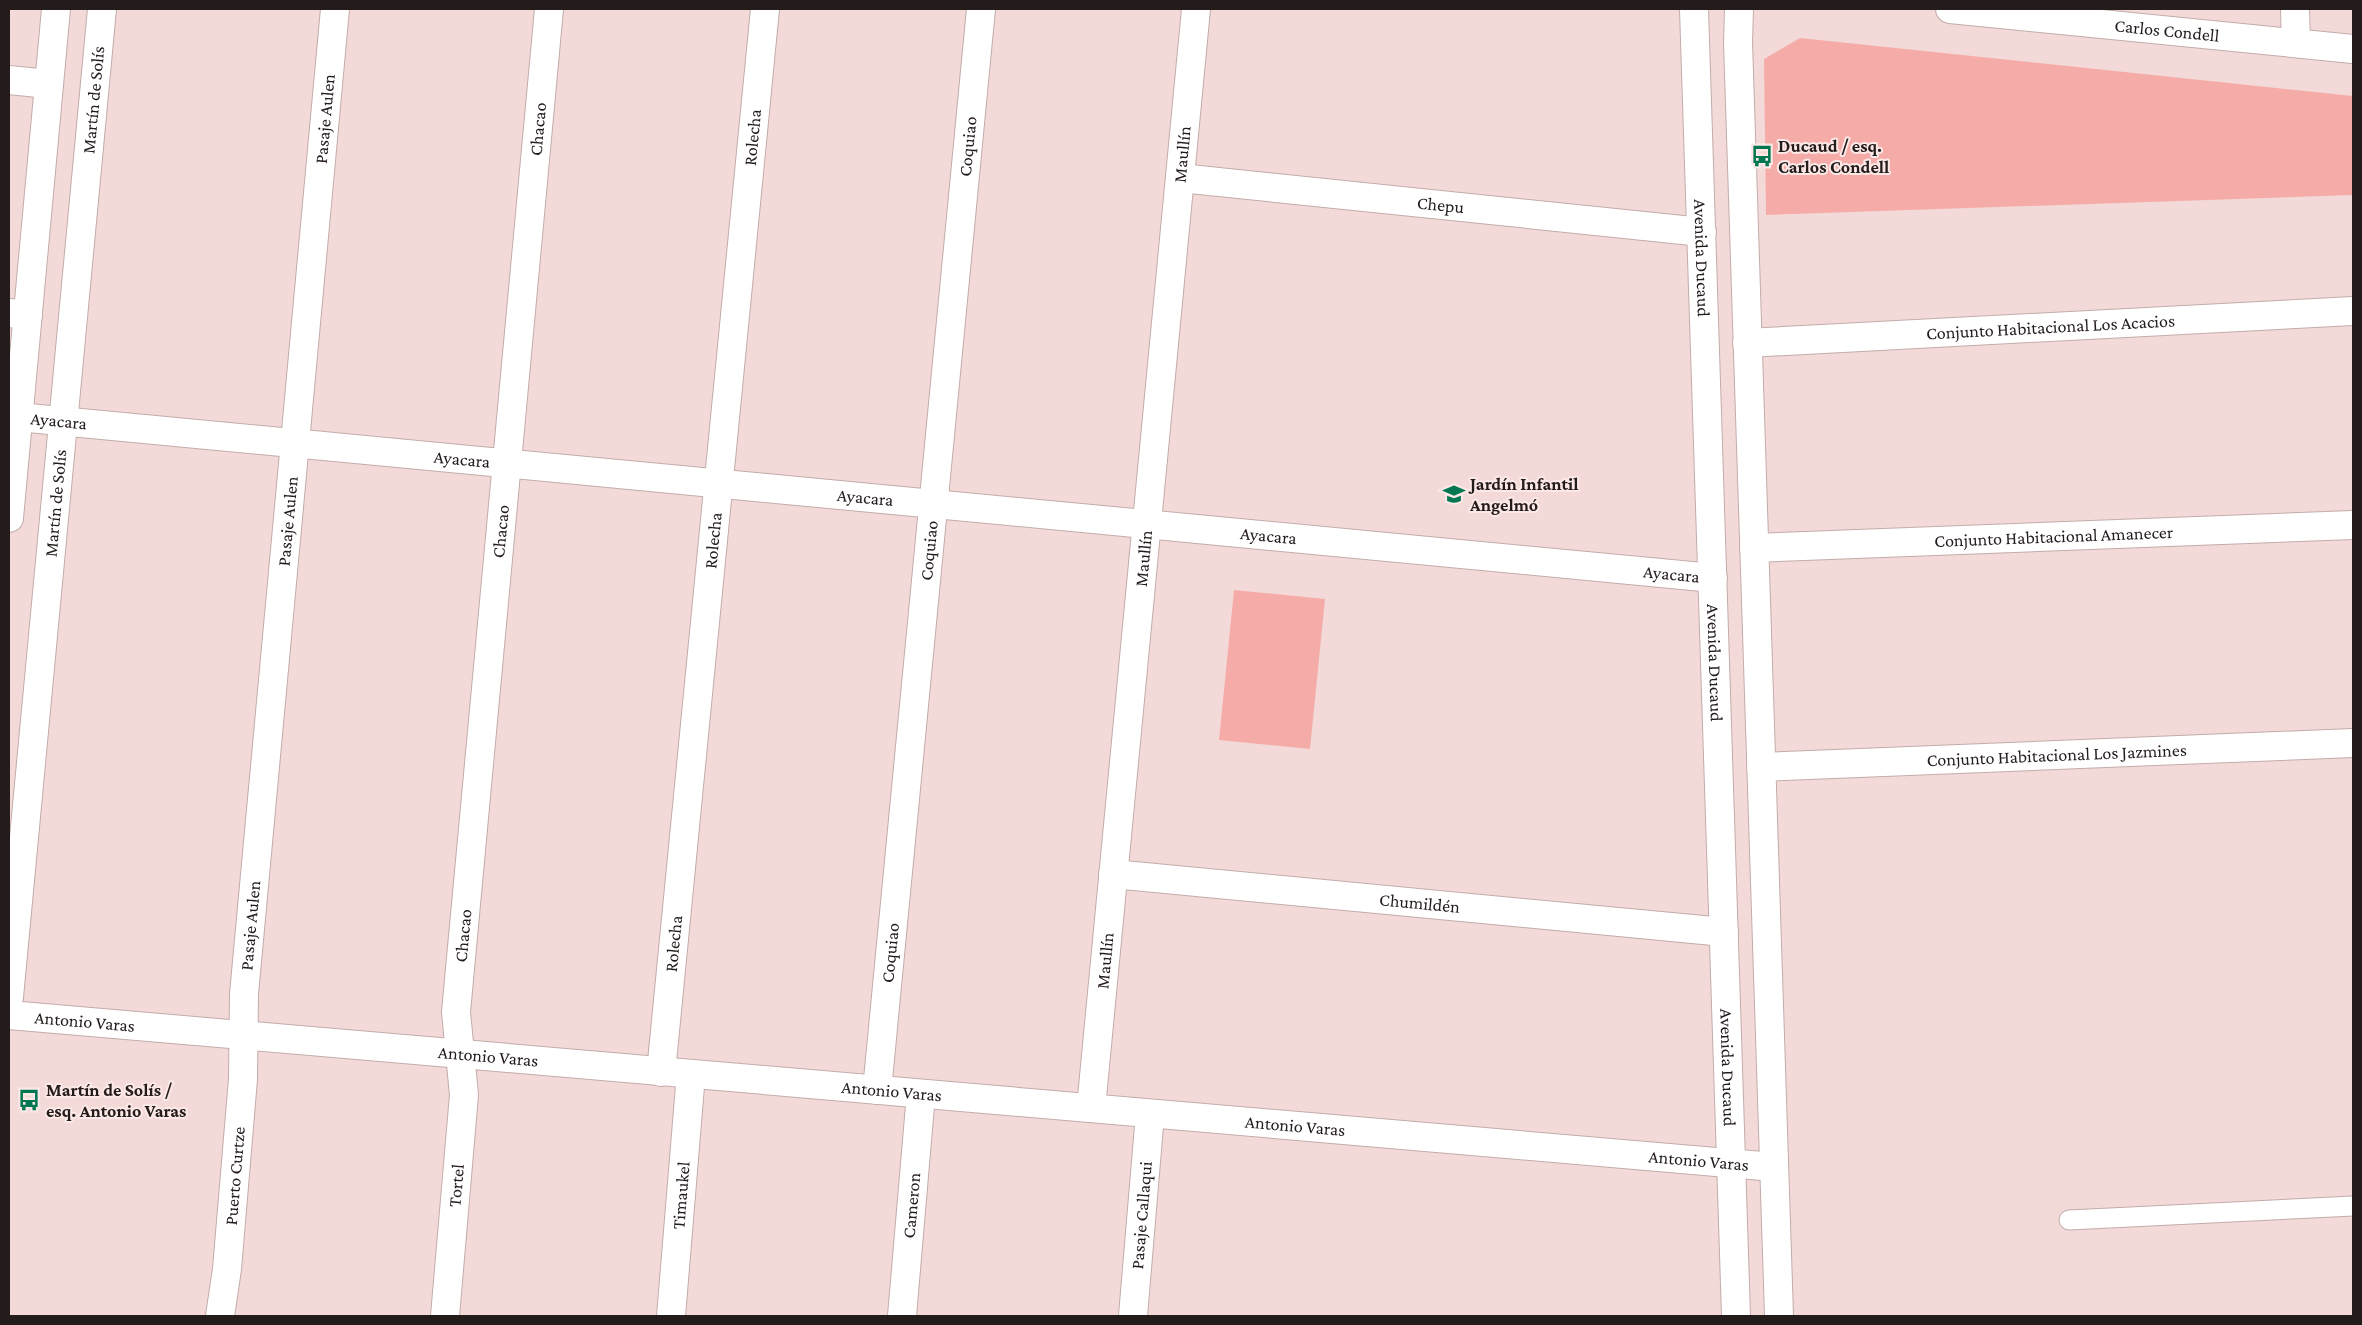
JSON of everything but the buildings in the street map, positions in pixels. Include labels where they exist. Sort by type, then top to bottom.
[{"type":"street","points":[[9,518],[18,417],[18,314],[50,84],[56,9]]},
{"type":"street","name":"Martín de Solís","points":[[9,997],[102,9]]},
{"type":"street","name":"Pasaje Aulen","points":[[243,1036],[244,994],[335,9]]},
{"type":"street","name":"Chacao","points":[[460,1054],[456,1012],[549,9]]},
{"type":"street","name":"Rolecha","points":[[661,1072],[765,9]]},
{"type":"street","name":"Coquiao","points":[[877,1090],[981,9]]},
{"type":"street","name":"Maullín","points":[[1091,1108],[1196,9]]},
{"type":"street","name":"Avenida Ducaud","points":[[1694,9],[1736,1316]]},
{"type":"street","points":[[1739,9],[1738,42],[1747,343],[1779,1316]]},
{"type":"street","name":"Carlos Condell","points":[[1950,9],[2353,49]]},
{"type":"street","points":[[2295,9],[2296,43]]},
{"type":"street","points":[[9,80],[50,84]]},
{"type":"street","name":"Chepu","points":[[1180,178],[1702,232]]},
{"type":"street","name":"Conjunto Habitacional Los Acacios","points":[[1747,343],[2353,311]]},
{"type":"street","name":"Ayacara","points":[[18,417],[1713,578]]},
{"type":"street","name":"Conjunto Habitacional Amanecer","points":[[1754,548],[2353,525]]},
{"type":"street","name":"Conjunto Habitacional Los Jazmines","points":[[1761,767],[2353,743]]},
{"type":"street","name":"Chumildén","points":[[1114,874],[1724,932]]},
{"type":"street","name":"Antonio Varas","points":[[9,1015],[1774,1168]]},
{"type":"street","name":"Puerto Curtze","points":[[220,1316],[227,1270],[242,1088],[243,1036]]},
{"type":"street","name":"Tortel","points":[[445,1316],[464,1095],[460,1054]]},
{"type":"street","name":"Timaukel","points":[[671,1316],[691,1074]]},
{"type":"street","name":"Cameron","points":[[902,1316],[921,1094]]},
{"type":"street","name":"Pasaje Callaqui","points":[[1133,1316],[1150,1114]]},
{"type":"lane","points":[[2070,1220],[2353,1206]]},
{"type":"shaded area","points":[[1800,38],[2353,96],[2353,195],[1766,215],[1764,59]]},
{"type":"shaded area","points":[[1234,590],[1325,599],[1310,749],[1219,740]]},
{"type":"place","name":"Ducaud / esq. Carlos Condell","points":[[1762,156]]},
{"type":"place","name":"Jardín Infantil Angelmó","points":[[1454,494]]},
{"type":"place","name":"Martín de Solís / esq. Antonio Varas","points":[[29,1100]]}]
